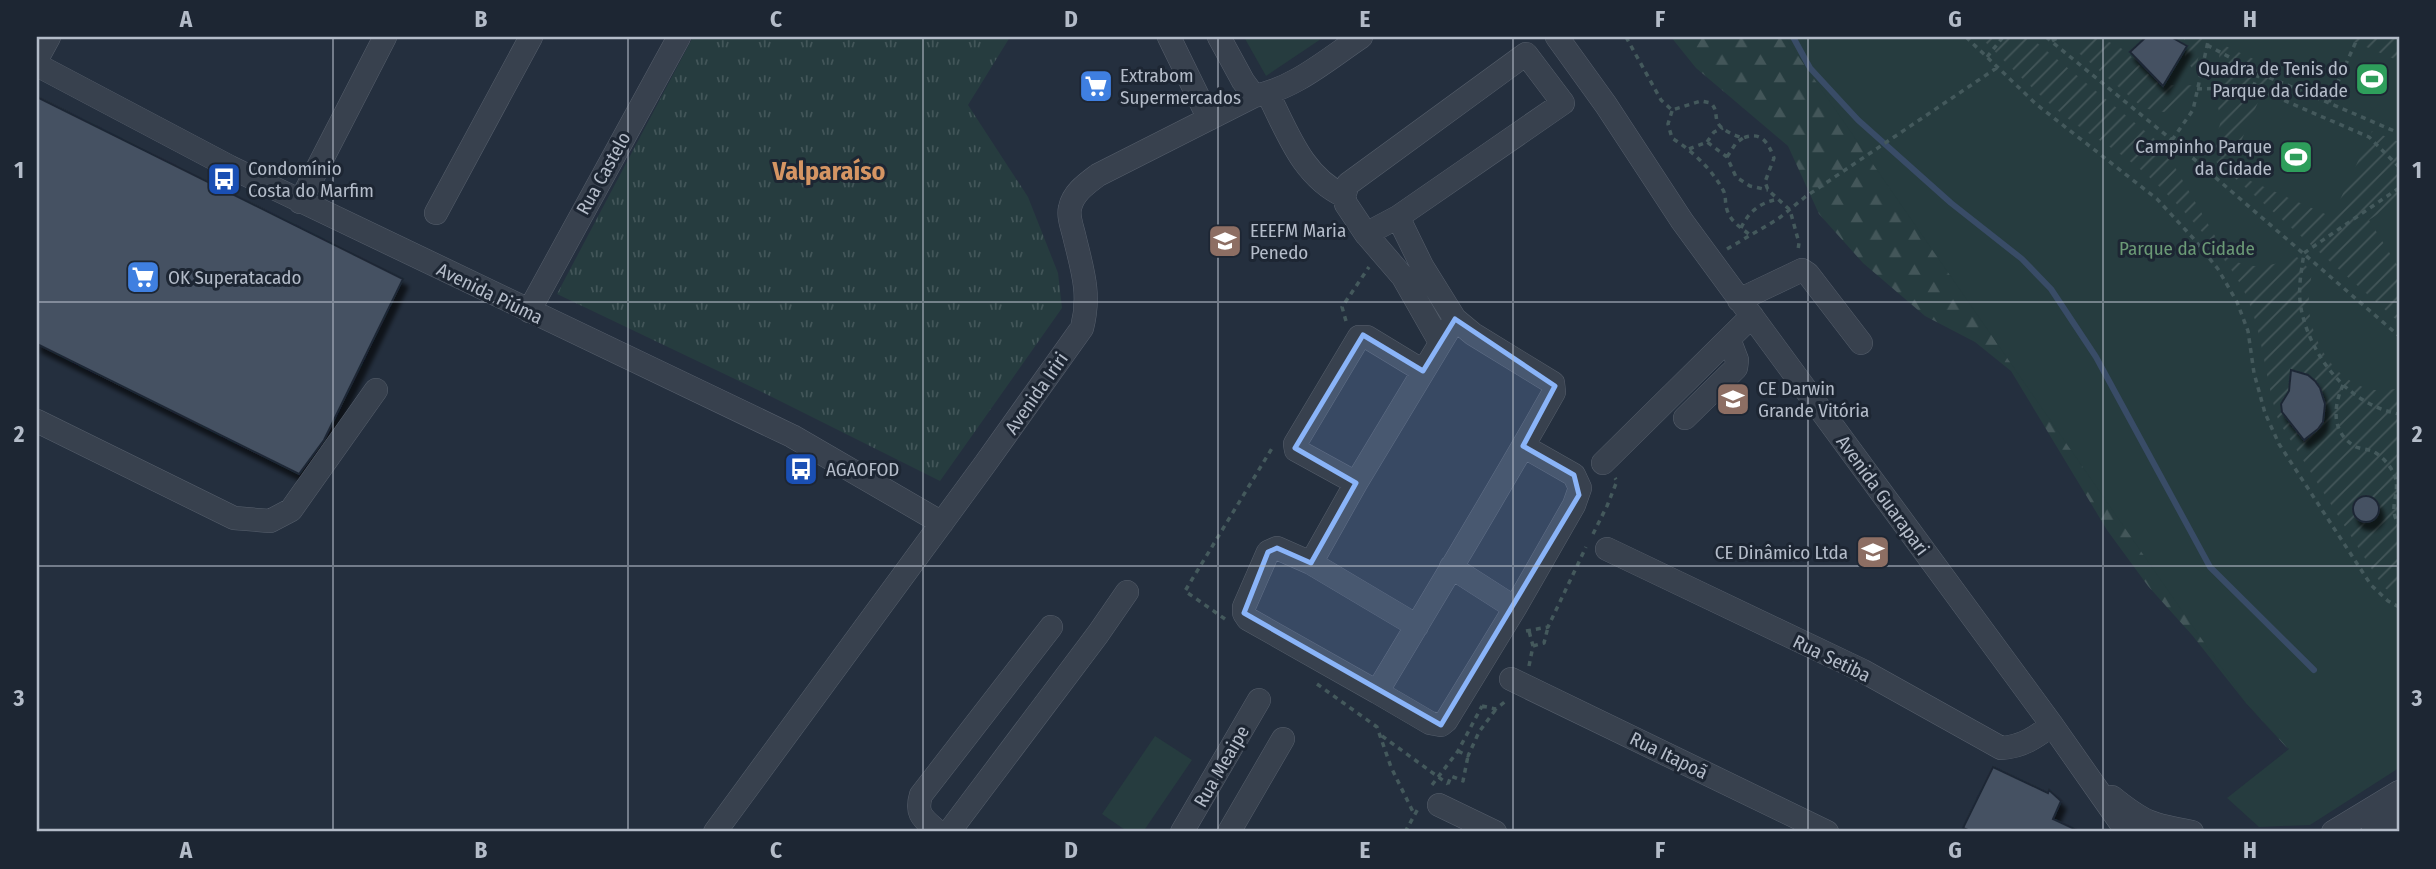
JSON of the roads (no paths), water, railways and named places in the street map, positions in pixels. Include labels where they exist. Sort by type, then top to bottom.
[{"type":"street","points":[[37,62],[49,37]]},
{"type":"street","points":[[300,202],[385,37]]},
{"type":"street","points":[[436,212],[531,37]]},
{"type":"street","name":"Rua Castelo","points":[[529,311],[679,37]]},
{"type":"street","points":[[1169,37],[1209,119]]},
{"type":"street","points":[[1219,37],[1243,81],[1261,95],[1306,167],[1327,188],[1344,196]]},
{"type":"street","name":"Avenida Iriri","points":[[715,832],[1082,328],[1087,308],[1085,281],[1069,210],[1074,197],[1098,175],[1209,119],[1292,83],[1361,37]]},
{"type":"street","points":[[1440,342],[1402,277],[1366,234],[1346,204],[1344,196],[1348,184],[1550,37]]},
{"type":"street","name":"Avenida Guarapari","points":[[1557,37],[1745,308],[2052,725],[2127,832]]},
{"type":"street","points":[[1526,54],[1563,103]]},
{"type":"street","name":"Avenida Piúma","points":[[37,62],[300,202],[792,436],[942,523]]},
{"type":"street","points":[[1366,234],[1398,217],[1589,83]]},
{"type":"street","points":[[1377,691],[1523,446],[1555,386],[1473,334],[1455,319],[1422,266],[1398,217]]},
{"type":"street","points":[[1603,463],[1729,339],[1745,308],[1795,273],[1802,270],[1808,274],[1861,343]]},
{"type":"street","points":[[1311,563],[1455,319]]},
{"type":"street","points":[[1356,483],[1296,450],[1295,444],[1302,432],[1363,335],[1423,371]]},
{"type":"street","points":[[1685,418],[1736,368],[1737,359],[1729,339]]},
{"type":"street","points":[[37,421],[233,519],[270,521],[291,510],[376,390]]},
{"type":"street","points":[[1417,626],[1311,563],[1277,548],[1268,552],[1246,600],[1244,613],[1248,619],[1430,723],[1441,725],[1515,608],[1574,505],[1580,488],[1574,475],[1523,446]]},
{"type":"street","name":"Rua Setiba","points":[[1608,550],[1863,671],[2001,748],[2015,748],[2052,725]]},
{"type":"street","points":[[1451,567],[1515,608]]},
{"type":"street","points":[[949,832],[1127,592]]},
{"type":"street","points":[[937,832],[921,817],[918,806],[921,795],[1051,627]]},
{"type":"street","name":"Rua Itapoã","points":[[1511,679],[1827,832]]},
{"type":"street","name":"Rua Meaipe","points":[[1182,832],[1259,700]]},
{"type":"street","points":[[1229,832],[1283,739]]},
{"type":"street","name":"Avenida Guarapari","points":[[2091,779],[2136,817],[2162,827],[2192,832]]},
{"type":"street","points":[[2333,832],[2399,792]]},
{"type":"street","points":[[1430,800],[1495,832]]},
{"type":"street","points":[[2373,832],[2399,815]]},
{"type":"waterway","points":[[1793,37],[1810,68],[1858,120],[1951,203],[2022,259],[2051,289],[2096,357],[2210,567],[2314,670]]},
{"type":"place","name":"Quadra de Tenis do Parque da Cidade","points":[[2372,79]]},
{"type":"place","name":"Extrabom Supermercados","points":[[1096,86]]},
{"type":"place","name":"Campinho Parque da Cidade","points":[[2296,157]]},
{"type":"place","name":"Condomínio Costa do Marfim","points":[[224,179]]},
{"type":"place","name":"EEEFM Maria Penedo","points":[[1225,241]]},
{"type":"place","name":"OK Superatacado","points":[[143,277]]},
{"type":"place","name":"CE Darwin Grande Vitória","points":[[1733,399]]},
{"type":"place","name":"AGAOFOD","points":[[801,469]]},
{"type":"place","name":"CE Dinâmico Ltda","points":[[1873,552]]},
{"type":"district","name":"Valparaíso","points":[[829,171]]},
{"type":"park label","name":"Parque da Cidade","points":[[2187,248]]}]
